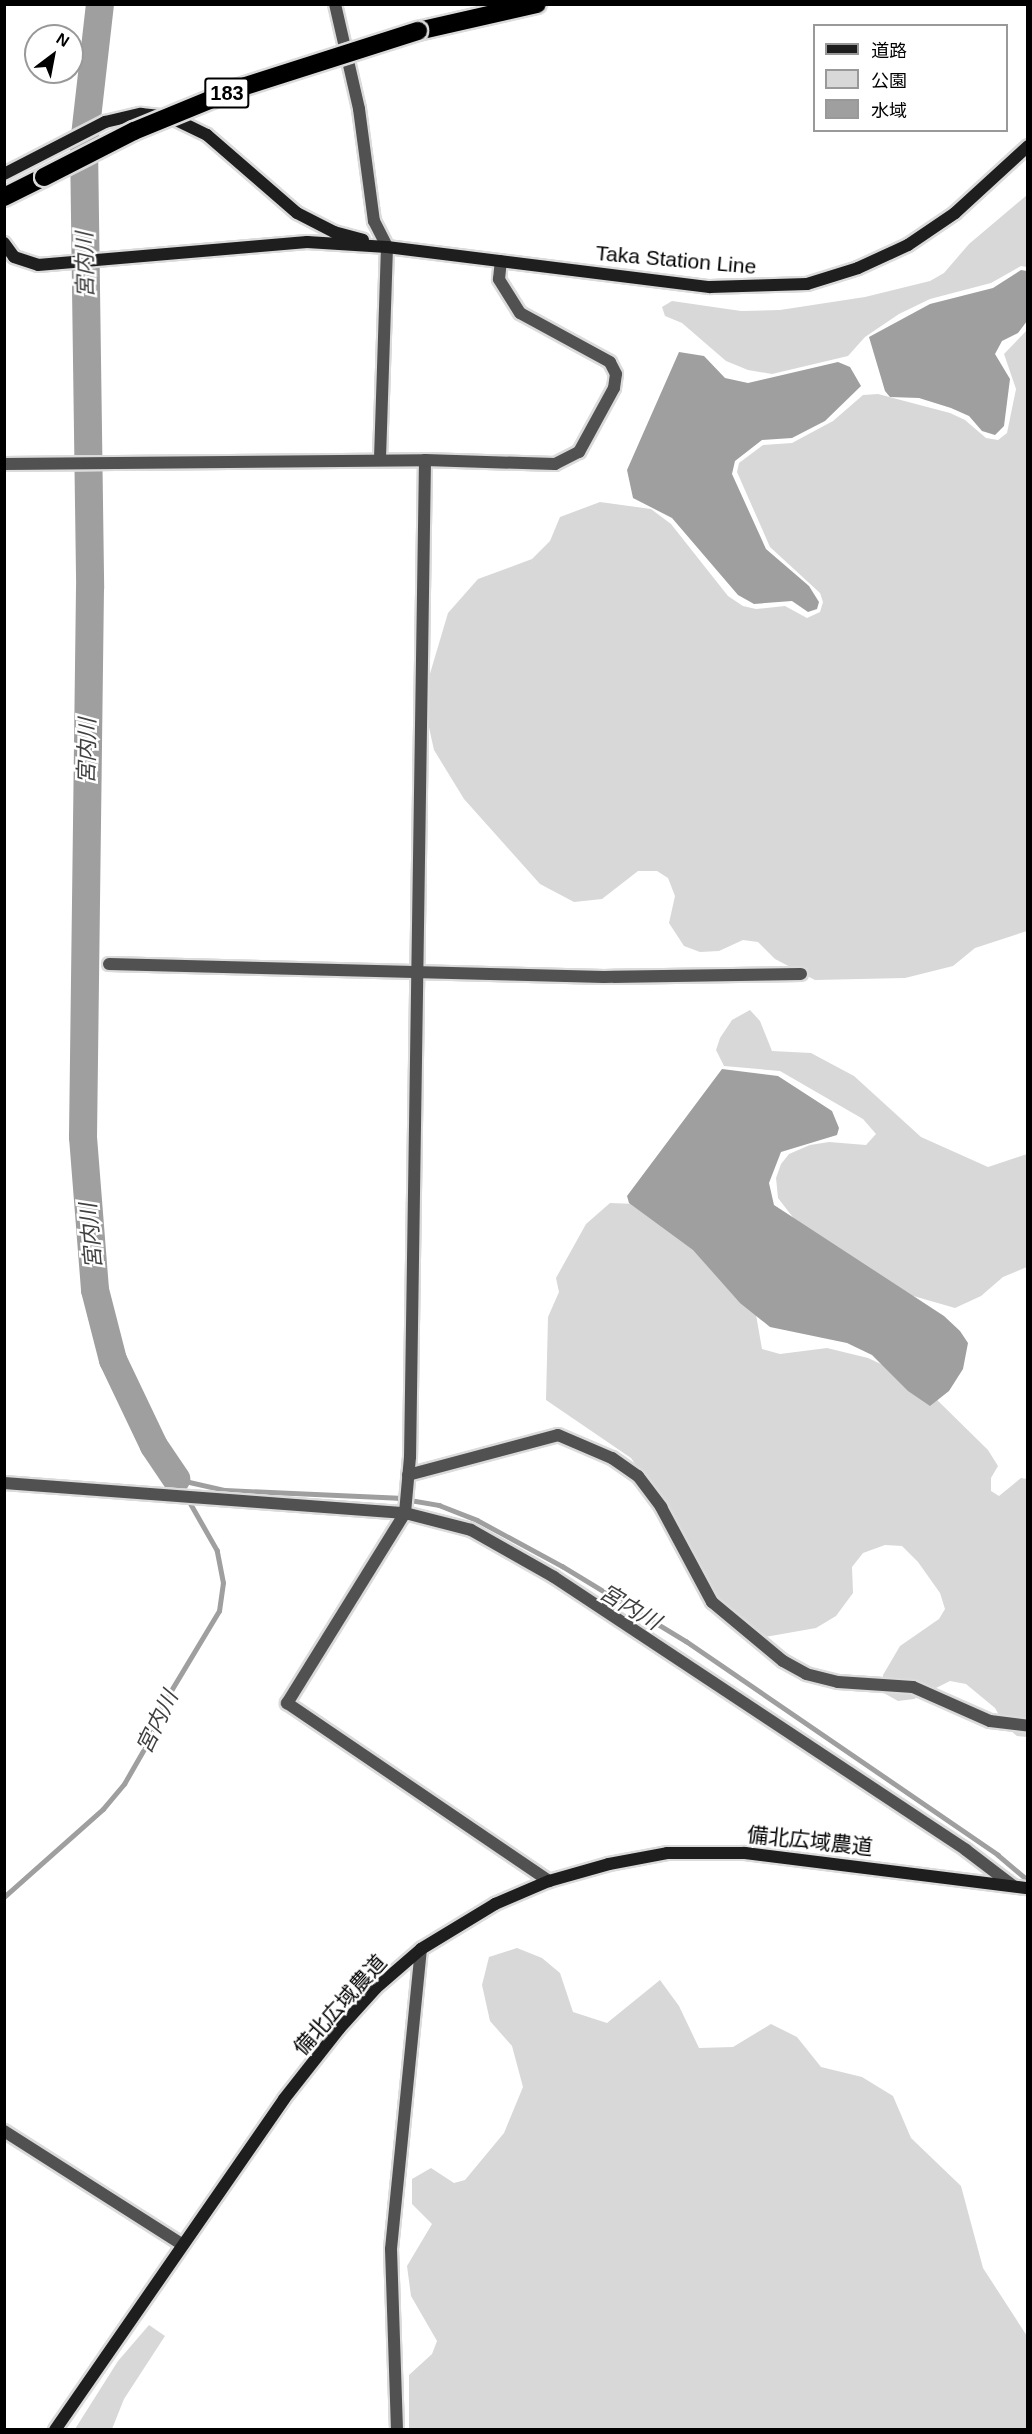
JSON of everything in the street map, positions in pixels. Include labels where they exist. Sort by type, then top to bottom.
[{"type":"highway","name":"183","points":[[4,197],[134,131],[239,88],[418,31],[537,4]]},
{"type":"main road","name":"Taka Station Line","points":[[4,174],[105,122],[141,114],[190,124],[227,151],[297,213],[334,232],[387,247]]},
{"type":"main road","name":"Taka Station Line","points":[[4,243],[14,257],[25,262],[67,266],[107,260],[307,242],[387,247],[710,287],[807,284],[858,268],[908,245],[955,213],[1028,146]]},
{"type":"main road","name":"備北広域農道","points":[[55,2430],[284,2099],[339,2029],[376,1988],[421,1949],[495,1904],[549,1881],[609,1864],[667,1853],[745,1853],[1027,1887]]},
{"type":"street","points":[[335,4],[359,109],[374,221],[387,247],[380,460]]},
{"type":"street","points":[[4,464],[425,460],[555,464],[579,452],[614,388],[616,374],[610,362],[520,313],[499,279],[501,261]]},
{"type":"street","points":[[425,460],[408,1475],[405,1513],[287,1703],[549,1881]]},
{"type":"street","points":[[109,964],[604,977],[801,974]]},
{"type":"street","points":[[408,1475],[558,1435],[612,1458],[638,1476],[661,1507],[712,1602],[783,1661],[806,1674],[838,1682],[913,1687],[990,1721],[1028,1726]]},
{"type":"street","points":[[4,1483],[405,1513],[471,1530],[536,1566],[966,1850],[1012,1885]]},
{"type":"street","points":[[397,2430],[391,2249],[421,1949]]},
{"type":"street","points":[[4,2131],[183,2245]]},
{"type":"green space","points":[[1027,195],[1027,267],[1021,266],[991,283],[930,299],[899,314],[865,337],[848,356],[772,374],[748,370],[726,361],[682,323],[665,316],[662,307],[672,301],[741,311],[780,310],[865,297],[930,281],[944,273],[969,244]]},
{"type":"green space","points":[[1027,330],[1027,931],[975,948],[953,966],[905,978],[815,980],[775,959],[758,942],[743,940],[719,951],[700,952],[684,946],[669,923],[675,896],[668,878],[657,871],[638,871],[602,899],[574,902],[540,884],[464,799],[434,750],[426,714],[429,677],[448,613],[478,579],[532,559],[550,541],[560,517],[600,502],[651,509],[671,524],[728,596],[743,606],[756,609],[785,606],[807,618],[820,612],[823,602],[820,593],[770,547],[737,472],[739,463],[763,445],[792,443],[833,421],[863,395],[878,394],[950,413],[965,420],[986,438],[998,440],[1007,433],[1016,389],[1004,354]]},
{"type":"green space","points":[[750,1010],[760,1021],[772,1051],[811,1053],[854,1076],[921,1137],[988,1167],[1027,1154],[1027,1267],[1003,1277],[981,1296],[955,1308],[896,1291],[805,1233],[778,1198],[776,1178],[781,1164],[789,1154],[810,1145],[829,1142],[866,1145],[876,1134],[863,1119],[780,1071],[724,1066],[716,1050],[720,1038],[732,1020]]},
{"type":"green space","points":[[610,1203],[637,1204],[691,1243],[755,1309],[762,1349],[780,1354],[827,1348],[868,1358],[898,1372],[929,1392],[988,1450],[998,1466],[991,1478],[991,1491],[999,1496],[1021,1478],[1027,1479],[1027,1737],[1017,1736],[1005,1726],[995,1708],[966,1684],[950,1681],[914,1699],[898,1701],[882,1692],[883,1675],[900,1646],[939,1619],[945,1609],[940,1593],[918,1562],[902,1546],[885,1545],[863,1553],[852,1567],[853,1593],[836,1616],[816,1628],[765,1637],[747,1631],[709,1591],[659,1498],[631,1458],[546,1400],[548,1317],[559,1292],[556,1278],[586,1224]]},
{"type":"green space","points":[[517,1948],[542,1958],[560,1973],[573,2012],[607,2023],[660,1980],[679,2006],[699,2048],[733,2047],[771,2024],[797,2037],[821,2067],[862,2077],[893,2096],[911,2138],[961,2186],[983,2268],[1027,2336],[1027,2429],[409,2429],[409,2375],[432,2354],[437,2341],[411,2296],[407,2266],[432,2224],[412,2204],[412,2179],[431,2168],[454,2183],[465,2180],[504,2133],[523,2087],[512,2046],[490,2021],[482,1985],[489,1957]]},
{"type":"green space","points":[[149,2325],[165,2336],[124,2399],[112,2429],[75,2429],[118,2361]]},
{"type":"water","points":[[1021,270],[1027,271],[1027,321],[1018,333],[1002,341],[995,354],[1010,379],[1004,426],[995,435],[982,431],[969,416],[951,408],[919,398],[890,397],[885,391],[869,337],[930,304],[993,288]]},
{"type":"water","points":[[679,352],[704,356],[725,378],[748,383],[838,362],[850,367],[861,386],[825,421],[792,438],[762,440],[735,461],[732,474],[766,549],[809,586],[819,602],[817,609],[808,612],[792,601],[754,604],[738,595],[672,518],[633,498],[627,470]]},
{"type":"water","points":[[722,1069],[778,1076],[832,1111],[839,1128],[837,1135],[781,1152],[769,1183],[774,1205],[944,1316],[960,1331],[968,1343],[963,1369],[949,1391],[930,1406],[908,1391],[872,1355],[847,1343],[770,1327],[740,1303],[693,1250],[629,1203],[627,1196]]},
{"type":"waterway","name":"宮内川","points":[[100,4],[84,145],[90,588],[83,1137],[95,1290],[113,1360],[154,1446],[176,1479]]},
{"type":"waterway","name":"宮内川","points":[[176,1479],[225,1490],[398,1498],[439,1505],[477,1520],[562,1566],[686,1641],[998,1855],[1028,1880]]},
{"type":"waterway","name":"宮内川","points":[[4,1897],[103,1809],[124,1784],[147,1744],[160,1709],[219,1611],[223,1583],[217,1551],[176,1479]]}]
